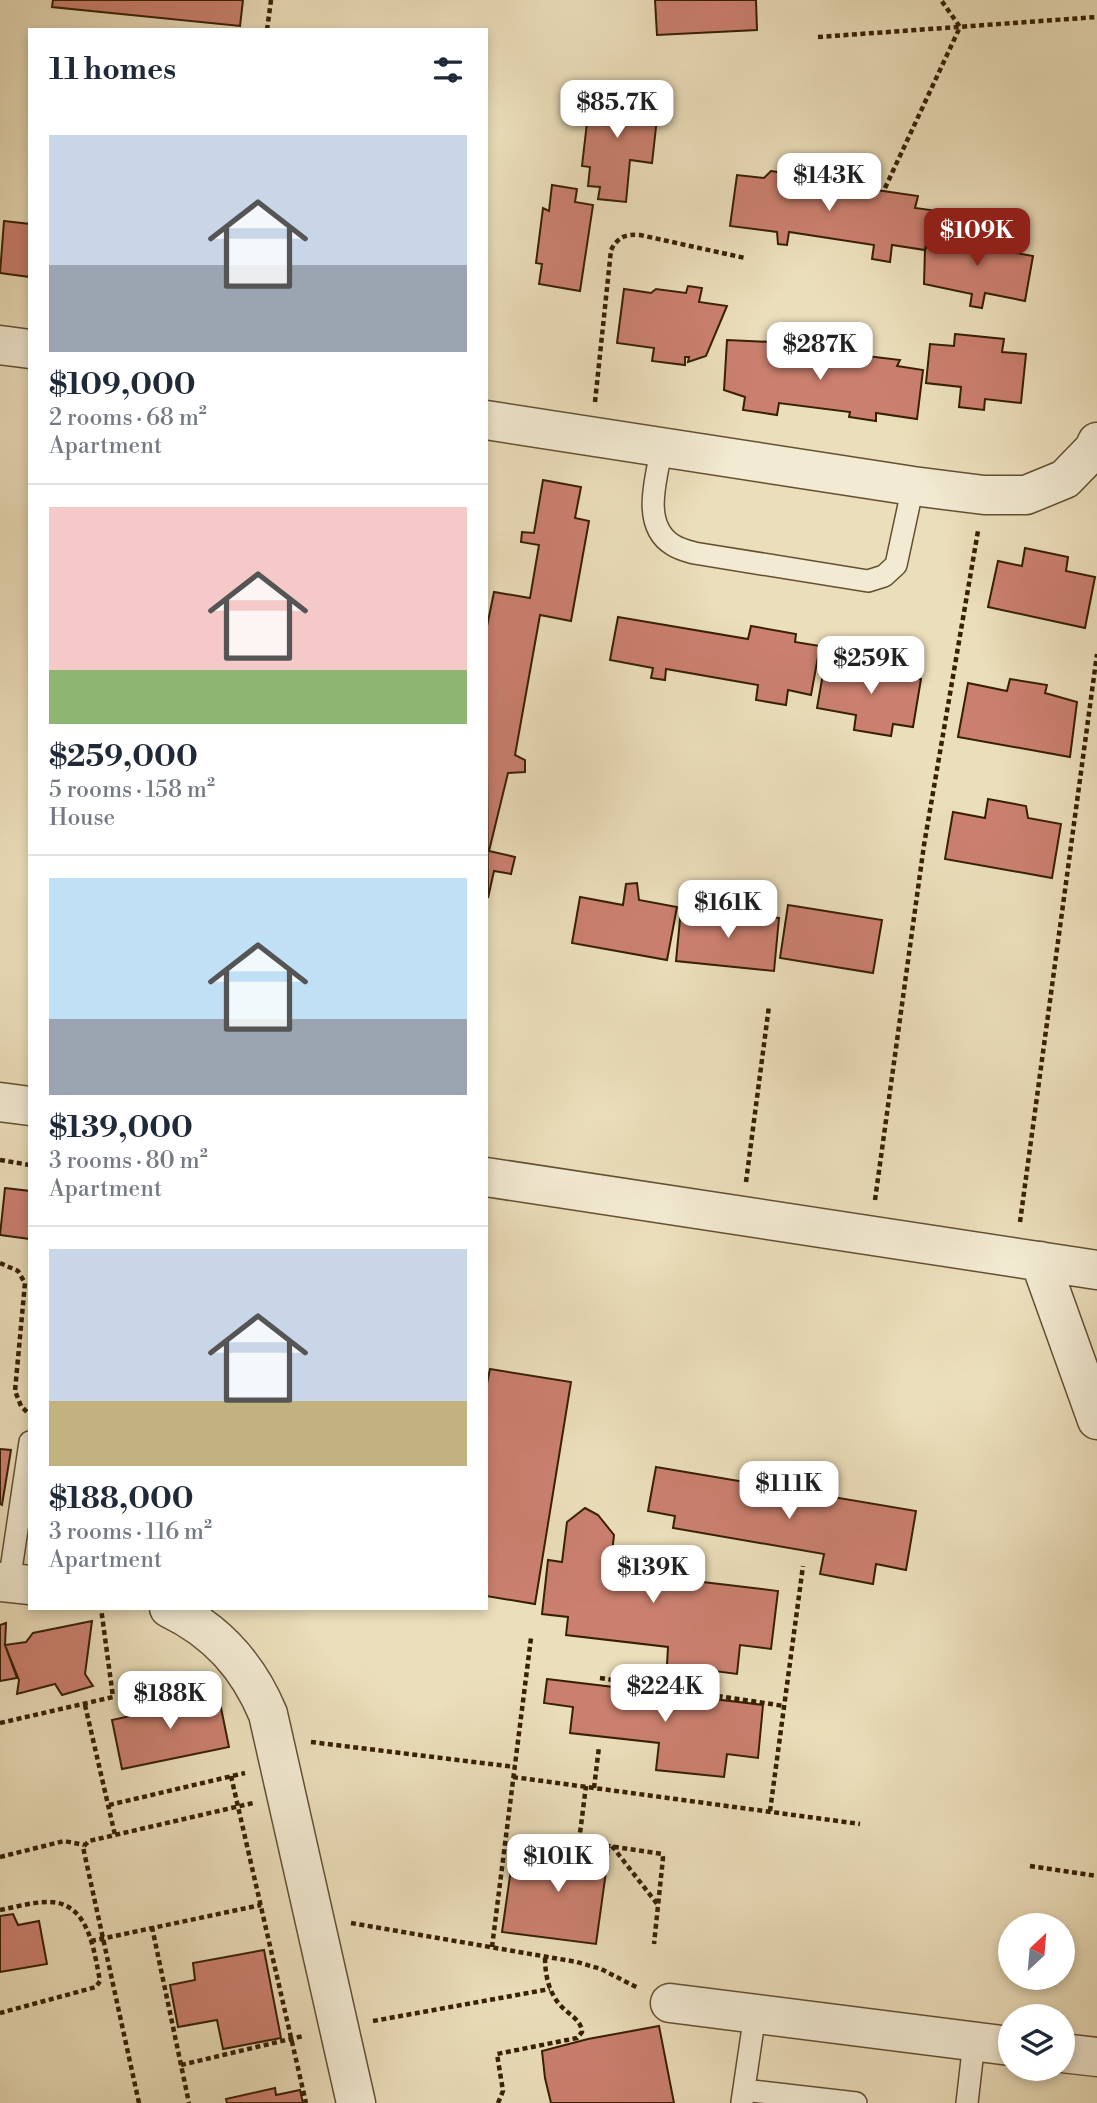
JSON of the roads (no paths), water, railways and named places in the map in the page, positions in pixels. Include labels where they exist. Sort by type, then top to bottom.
[{"type":"street","points":[[0,345],[28,349]]},
{"type":"street","points":[[488,420],[984,495],[1026,495],[1065,479],[1094,449],[1097,442]]},
{"type":"street","points":[[0,1102],[28,1106]]},
{"type":"street","points":[[488,1177],[1097,1270]]},
{"type":"street","points":[[1027,1259],[1097,1420]]},
{"type":"street","points":[[173,1610],[214,1635],[231,1652],[258,1692],[280,1766],[356,2103]]},
{"type":"street","points":[[670,2004],[992,2044]]},
{"type":"street","points":[[1075,2054],[1097,2057]]},
{"type":"lane","points":[[662,447],[653,502],[656,526],[671,544],[694,553],[814,572],[868,580],[884,576],[896,565],[913,486]]},
{"type":"lane","points":[[13,1583],[28,1459]]},
{"type":"lane","points":[[755,2014],[743,2096],[856,2103]]},
{"type":"lane","points":[[967,2103],[992,2044]]}]
